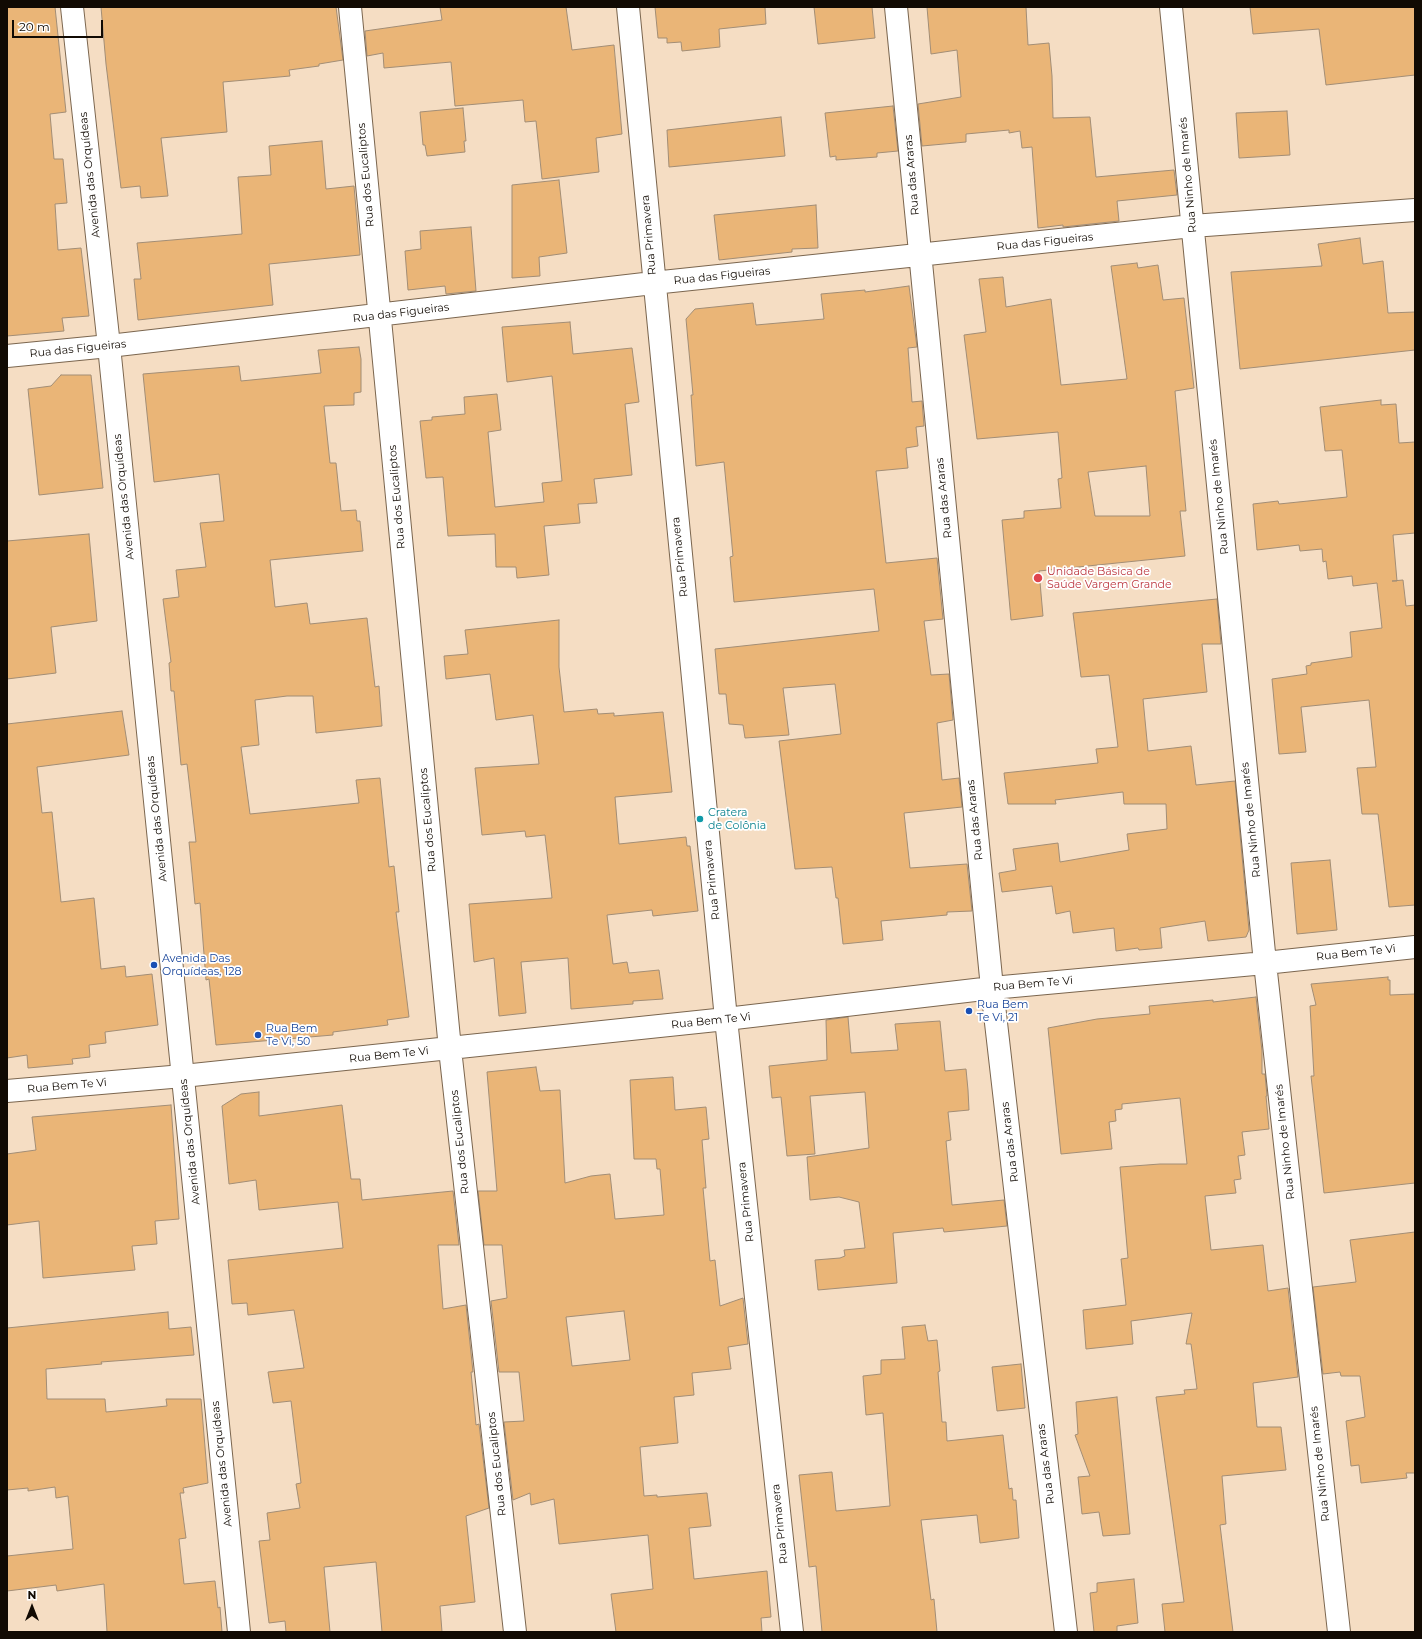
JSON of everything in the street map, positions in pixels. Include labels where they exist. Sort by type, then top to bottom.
[{"type":"street","name":"Avenida das Orquídeas","points":[[72,7],[109,346],[239,1632]]},
{"type":"street","name":"Rua dos Eucaliptos","points":[[350,7],[450,1049],[515,1632]]},
{"type":"street","name":"Rua Primavera","points":[[628,7],[653,283],[726,1019],[792,1632]]},
{"type":"street","name":"Rua das Araras","points":[[896,7],[992,988],[1066,1632]]},
{"type":"street","name":"Rua Ninho de Imarés","points":[[1171,7],[1265,963],[1339,1632]]},
{"type":"street","name":"Rua das Figueiras","points":[[7,356],[380,316],[653,283],[1192,226],[1415,210]]},
{"type":"street","name":"Rua Bem Te Vi","points":[[7,1091],[183,1076],[450,1049],[992,988],[1265,963],[1415,946]]},
{"type":"building","points":[[7,7],[55,7],[66,112],[50,114],[54,159],[63,159],[67,203],[55,204],[58,250],[81,248],[89,316],[62,318],[64,331],[7,336]]},
{"type":"building","points":[[101,7],[336,7],[343,60],[319,64],[319,66],[289,70],[290,76],[223,82],[227,132],[161,138],[168,196],[141,198],[140,186],[121,188],[106,64]]},
{"type":"building","points":[[440,7],[566,7],[572,50],[614,45],[622,134],[596,138],[599,172],[542,179],[536,121],[525,122],[523,100],[455,106],[451,62],[384,68],[383,53],[367,56],[365,31],[442,20]]},
{"type":"building","points":[[655,7],[765,7],[766,24],[719,29],[720,47],[682,51],[681,42],[667,43],[667,38],[658,38]]},
{"type":"building","points":[[814,7],[872,7],[875,38],[818,44]]},
{"type":"building","points":[[927,7],[1026,7],[1028,45],[1049,43],[1052,76],[1053,118],[1090,117],[1096,177],[1174,170],[1177,195],[1117,201],[1119,221],[1038,228],[1032,147],[1022,148],[1020,131],[1009,133],[1009,130],[966,134],[966,142],[922,146],[918,104],[961,97],[957,50],[931,54]]},
{"type":"building","points":[[1250,7],[1415,7],[1415,75],[1326,85],[1319,29],[1253,34]]},
{"type":"building","points":[[893,106],[898,151],[877,153],[877,157],[836,160],[836,156],[830,157],[825,113]]},
{"type":"building","points":[[463,108],[466,141],[464,141],[465,152],[427,156],[425,145],[423,145],[420,112]]},
{"type":"building","points":[[1287,111],[1290,155],[1239,158],[1236,113]]},
{"type":"building","points":[[781,117],[785,156],[669,167],[667,130]]},
{"type":"building","points":[[322,141],[326,189],[354,186],[360,255],[269,264],[273,305],[138,320],[134,279],[141,279],[137,243],[242,234],[238,177],[271,175],[269,146]]},
{"type":"building","points":[[559,180],[567,253],[539,257],[540,276],[512,278],[512,185]]},
{"type":"building","points":[[816,205],[818,248],[792,249],[792,252],[719,260],[714,215]]},
{"type":"building","points":[[471,227],[476,291],[446,294],[445,286],[408,290],[405,251],[421,249],[420,231]]},
{"type":"building","points":[[1360,238],[1363,264],[1383,261],[1388,313],[1415,312],[1415,350],[1240,369],[1231,272],[1322,266],[1318,244]]},
{"type":"building","points":[[1137,263],[1138,268],[1158,265],[1163,300],[1184,298],[1194,388],[1175,391],[1186,511],[1180,511],[1185,556],[1039,571],[1043,616],[1011,620],[1002,520],[1024,518],[1024,511],[1061,508],[1058,479],[1062,478],[1058,432],[977,439],[964,335],[986,332],[979,279],[1003,277],[1006,307],[1051,299],[1061,385],[1127,379],[1111,266]],"holes":[[[1146,466],[1150,516],[1095,516],[1088,472]]]},
{"type":"building","points":[[909,286],[917,347],[908,348],[912,402],[922,401],[924,426],[916,427],[918,446],[906,448],[908,468],[876,471],[886,563],[937,558],[943,619],[924,621],[931,675],[949,674],[953,720],[937,723],[942,780],[959,778],[962,807],[904,813],[910,868],[967,864],[972,911],[947,912],[947,915],[881,921],[883,940],[843,944],[838,898],[836,898],[832,867],[795,869],[779,741],[841,734],[835,684],[783,688],[789,735],[745,738],[743,725],[729,724],[726,694],[719,694],[715,649],[879,631],[874,589],[734,602],[730,557],[733,556],[724,462],[696,466],[691,395],[693,395],[686,319],[695,309],[753,303],[756,325],[824,319],[821,294],[865,290],[865,292]]},
{"type":"building","points":[[570,322],[573,354],[632,348],[639,402],[625,404],[632,475],[594,479],[597,503],[578,504],[580,523],[544,526],[549,575],[517,578],[516,567],[496,567],[495,534],[448,536],[443,477],[426,478],[420,421],[432,420],[432,417],[465,414],[464,397],[497,394],[501,430],[488,432],[495,507],[544,502],[542,483],[562,481],[552,376],[507,382],[502,327]]},
{"type":"building","points":[[359,347],[361,359],[361,392],[354,393],[354,405],[324,406],[330,463],[336,463],[341,511],[356,510],[357,521],[360,521],[363,551],[270,560],[275,607],[307,603],[310,624],[367,618],[375,687],[379,686],[382,726],[316,733],[313,696],[287,696],[255,700],[259,745],[241,747],[250,814],[359,803],[356,780],[380,778],[389,867],[394,866],[399,912],[396,912],[409,1017],[387,1020],[388,1025],[333,1032],[333,1035],[216,1045],[209,979],[206,980],[200,903],[195,904],[189,842],[196,842],[187,764],[181,765],[174,691],[171,691],[169,663],[171,662],[163,599],[179,597],[176,570],[206,567],[200,523],[224,521],[219,474],[154,482],[143,374],[239,366],[241,381],[321,373],[318,350]]},
{"type":"building","points":[[61,375],[91,375],[103,488],[39,495],[28,389],[51,386]]},
{"type":"building","points":[[1381,400],[1381,405],[1396,404],[1399,443],[1415,442],[1415,533],[1393,535],[1397,581],[1403,580],[1406,606],[1415,605],[1415,905],[1389,907],[1378,814],[1362,814],[1357,768],[1376,767],[1369,700],[1301,707],[1306,752],[1279,754],[1272,679],[1307,674],[1306,666],[1311,665],[1311,663],[1352,657],[1350,632],[1382,628],[1377,583],[1353,586],[1352,576],[1328,579],[1326,561],[1323,562],[1322,549],[1300,551],[1299,545],[1257,550],[1253,504],[1278,501],[1279,504],[1347,497],[1342,450],[1325,451],[1320,407]]},
{"type":"building","points":[[89,534],[97,621],[51,627],[56,673],[7,679],[7,541]]},
{"type":"building","points":[[1217,599],[1221,644],[1202,644],[1207,692],[1143,699],[1148,751],[1191,746],[1196,785],[1235,781],[1249,930],[1246,937],[1208,941],[1205,921],[1160,928],[1162,948],[1139,950],[1138,948],[1116,951],[1114,928],[1073,933],[1070,911],[1056,914],[1052,886],[1002,892],[999,873],[1016,870],[1013,849],[1058,843],[1060,862],[1129,850],[1127,834],[1167,829],[1166,804],[1124,804],[1123,792],[1055,800],[1056,804],[1008,804],[1004,773],[1098,763],[1096,749],[1118,747],[1109,675],[1081,677],[1073,613]]},
{"type":"building","points":[[559,620],[559,667],[564,712],[597,709],[598,714],[614,713],[614,716],[663,712],[672,792],[615,797],[619,844],[686,837],[687,846],[690,846],[698,911],[653,916],[652,910],[607,915],[613,964],[627,962],[629,973],[659,970],[663,999],[633,1001],[633,1004],[571,1009],[568,958],[521,962],[526,1013],[499,1016],[494,958],[474,962],[469,904],[552,898],[545,835],[526,837],[525,831],[482,835],[475,768],[539,764],[533,715],[496,720],[490,674],[446,679],[444,656],[468,654],[465,630]]},
{"type":"building","points":[[122,711],[129,755],[37,767],[42,813],[52,812],[61,902],[94,898],[101,969],[125,966],[126,977],[152,974],[158,1025],[105,1032],[106,1043],[89,1045],[90,1057],[72,1059],[73,1064],[28,1068],[27,1055],[7,1058],[7,724]]},
{"type":"building","points":[[1330,860],[1337,930],[1297,934],[1291,863]]},
{"type":"building","points":[[1388,977],[1388,980],[1390,980],[1390,995],[1415,994],[1415,1183],[1324,1193],[1311,1076],[1314,1076],[1310,1006],[1316,1005],[1311,984]]},
{"type":"building","points":[[1256,997],[1262,1051],[1262,1074],[1265,1074],[1269,1129],[1242,1132],[1245,1155],[1238,1156],[1241,1179],[1234,1180],[1236,1193],[1205,1196],[1211,1250],[1263,1245],[1268,1291],[1288,1288],[1298,1377],[1253,1383],[1257,1427],[1281,1427],[1286,1470],[1222,1476],[1226,1524],[1220,1525],[1233,1632],[1165,1632],[1162,1604],[1184,1602],[1156,1397],[1185,1394],[1184,1390],[1197,1389],[1191,1344],[1186,1344],[1192,1313],[1131,1321],[1133,1344],[1086,1349],[1083,1310],[1126,1305],[1121,1259],[1128,1258],[1120,1167],[1160,1164],[1187,1164],[1180,1098],[1122,1104],[1122,1109],[1115,1110],[1116,1121],[1109,1122],[1112,1149],[1061,1154],[1048,1028],[1097,1019],[1150,1014],[1149,1006],[1213,1000],[1213,1002]]},
{"type":"building","points":[[848,1017],[851,1053],[898,1050],[895,1024],[940,1021],[945,1071],[966,1069],[968,1090],[969,1110],[948,1112],[951,1140],[946,1141],[952,1205],[1004,1200],[1007,1226],[944,1232],[943,1228],[893,1233],[897,1283],[818,1290],[815,1260],[840,1258],[845,1256],[844,1250],[865,1248],[859,1202],[839,1197],[810,1200],[807,1157],[869,1148],[865,1092],[810,1096],[815,1154],[787,1156],[781,1097],[772,1098],[769,1066],[827,1060],[826,1020]]},
{"type":"building","points":[[536,1067],[540,1091],[560,1090],[565,1183],[591,1176],[610,1174],[615,1219],[664,1215],[660,1169],[657,1169],[656,1159],[634,1159],[630,1080],[673,1077],[675,1110],[706,1107],[709,1139],[702,1140],[706,1188],[703,1188],[710,1261],[715,1260],[720,1306],[743,1298],[748,1344],[728,1347],[731,1369],[692,1373],[694,1395],[674,1397],[678,1443],[640,1447],[644,1496],[657,1495],[657,1497],[707,1493],[711,1526],[689,1528],[694,1579],[767,1571],[771,1617],[761,1618],[762,1632],[616,1632],[611,1594],[653,1589],[648,1535],[559,1544],[554,1499],[531,1505],[530,1493],[513,1500],[504,1422],[524,1421],[519,1372],[499,1372],[491,1301],[507,1298],[502,1245],[484,1245],[478,1191],[497,1191],[487,1072]],"holes":[[[624,1311],[630,1360],[572,1366],[566,1317]]]},
{"type":"building","points":[[259,1092],[259,1116],[342,1105],[351,1179],[360,1179],[362,1200],[453,1191],[459,1245],[438,1245],[443,1309],[466,1305],[473,1372],[471,1372],[476,1425],[479,1424],[489,1508],[466,1516],[475,1602],[440,1606],[442,1632],[382,1632],[376,1562],[324,1567],[330,1632],[286,1632],[285,1621],[269,1623],[259,1541],[270,1540],[267,1513],[300,1508],[296,1484],[301,1483],[291,1401],[273,1403],[268,1372],[304,1368],[294,1310],[248,1315],[247,1303],[232,1304],[228,1260],[343,1248],[338,1202],[259,1210],[256,1180],[229,1184],[222,1106],[241,1094]]},
{"type":"building","points":[[171,1105],[179,1219],[155,1221],[157,1244],[132,1246],[135,1270],[43,1278],[39,1221],[7,1225],[7,1154],[36,1150],[32,1117]]},
{"type":"building","points":[[1415,1232],[1415,1473],[1406,1473],[1407,1478],[1361,1483],[1359,1465],[1351,1466],[1346,1421],[1365,1417],[1360,1376],[1341,1376],[1340,1372],[1323,1374],[1313,1287],[1356,1282],[1350,1240]]},
{"type":"building","points":[[168,1312],[169,1329],[191,1327],[194,1355],[101,1362],[102,1364],[46,1369],[47,1399],[105,1399],[106,1412],[167,1406],[166,1399],[201,1399],[208,1483],[183,1488],[184,1493],[180,1493],[186,1538],[179,1539],[184,1584],[215,1581],[218,1608],[220,1607],[222,1632],[107,1632],[104,1584],[57,1591],[56,1585],[7,1591],[7,1556],[73,1549],[68,1496],[56,1498],[55,1487],[28,1491],[28,1488],[7,1490],[7,1328]]},
{"type":"building","points":[[925,1325],[928,1341],[937,1340],[942,1422],[946,1422],[947,1441],[1003,1435],[1009,1489],[1012,1488],[1013,1500],[1016,1500],[1019,1538],[980,1543],[977,1515],[921,1520],[931,1600],[934,1599],[937,1632],[822,1632],[816,1566],[809,1567],[799,1475],[832,1472],[836,1511],[890,1506],[883,1413],[866,1415],[863,1376],[881,1374],[881,1360],[905,1359],[902,1327]]},
{"type":"building","points":[[1021,1364],[1025,1408],[997,1411],[992,1367]]},
{"type":"building","points":[[1117,1397],[1130,1534],[1103,1536],[1099,1512],[1082,1514],[1078,1477],[1090,1476],[1075,1435],[1078,1434],[1076,1402]]},
{"type":"building","points":[[1134,1579],[1138,1623],[1117,1626],[1117,1632],[1094,1632],[1090,1593],[1097,1592],[1097,1583]]},
{"type":"place","name":"Unidade Básica de Saúde Vargem Grande","points":[[1038,578]]},
{"type":"place","name":"Cratera de Colônia","points":[[700,819]]},
{"type":"place","name":"Avenida Das Orquídeas, 128","points":[[154,965]]},
{"type":"place","name":"Rua Bem Te Vi, 21","points":[[969,1011]]},
{"type":"place","name":"Rua Bem Te Vi, 50","points":[[258,1035]]}]
